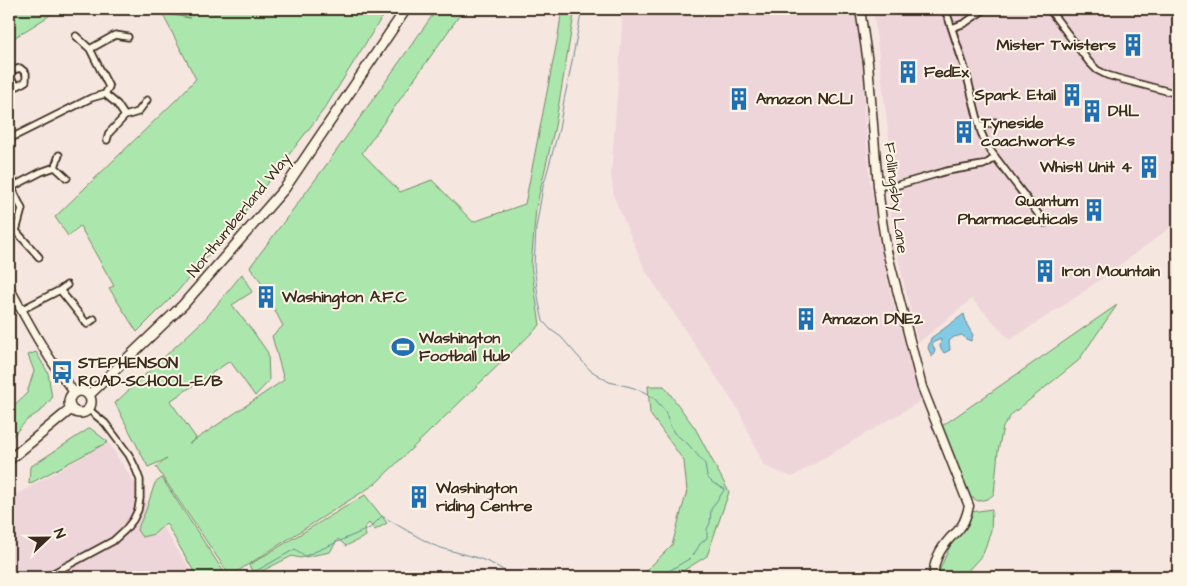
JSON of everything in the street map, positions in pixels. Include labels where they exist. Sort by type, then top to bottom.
[{"type":"main road","name":"Northumberland Way","points":[[89,395],[183,306],[285,188],[406,9]]},
{"type":"main road","points":[[81,390],[89,395],[91,403],[88,409],[81,413],[71,409],[69,398],[74,392],[81,390]]},
{"type":"main road","points":[[9,460],[71,409]]},
{"type":"street","name":"Follingsby Lane","points":[[860,9],[868,63],[878,186],[887,251],[922,387],[969,506],[961,527],[944,544],[937,556],[934,577]]},
{"type":"street","points":[[952,28],[965,23],[985,9]]},
{"type":"street","points":[[1050,9],[1097,70],[1117,78],[1178,94]]},
{"type":"street","points":[[944,10],[948,16],[966,72],[980,127],[987,146],[1045,223]]},
{"type":"street","points":[[90,49],[115,32],[128,37]]},
{"type":"street","points":[[9,144],[13,136],[91,98],[105,94],[109,88],[90,49],[76,36]]},
{"type":"street","points":[[105,94],[117,104],[125,116]]},
{"type":"street","points":[[107,140],[109,133],[125,116],[138,112],[147,100]]},
{"type":"street","points":[[980,127],[995,122]]},
{"type":"street","points":[[55,167],[59,154]]},
{"type":"street","points":[[878,186],[898,185],[947,171],[984,164],[995,157]]},
{"type":"street","points":[[55,167],[67,178]]},
{"type":"street","points":[[9,236],[16,231],[22,209],[10,185],[55,167]]},
{"type":"street","points":[[16,231],[39,256]]},
{"type":"street","points":[[21,310],[67,285]]},
{"type":"street","points":[[9,287],[49,359],[74,392]]},
{"type":"street","points":[[60,290],[87,324],[94,319]]},
{"type":"street","points":[[46,577],[113,540],[125,530],[138,510],[140,480],[129,454],[105,423],[88,409]]},
{"type":"shaded area","points":[[621,9],[855,9],[864,72],[864,113],[870,180],[881,248],[892,299],[921,401],[792,477],[764,466],[739,411],[645,270],[614,197],[611,175],[622,27]]},
{"type":"shaded area","points":[[873,9],[1178,9],[1178,222],[1078,296],[1010,340],[972,299],[918,343],[895,245],[889,199],[894,179]]},
{"type":"shaded area","points":[[108,442],[195,577],[9,577],[9,499]]},
{"type":"green space","points":[[9,9],[60,9],[9,41]]},
{"type":"green space","points":[[158,9],[387,9],[325,108],[247,209],[177,292],[137,332],[109,288],[114,286],[80,226],[68,236],[55,217],[196,79],[162,13],[190,18]]},
{"type":"green space","points":[[437,9],[464,9],[362,153],[400,192],[432,180],[473,222],[525,204],[562,9],[575,9],[555,126],[536,208],[531,265],[540,325],[375,484],[230,576],[156,467],[167,459],[148,467],[115,403],[206,318],[242,274],[252,292],[232,305],[268,353],[269,381],[255,396],[230,361],[170,401],[196,438],[189,444],[284,380],[272,336],[283,326],[259,279],[250,267],[327,164]]},
{"type":"green space","points":[[1117,305],[1078,361],[1012,414],[1003,427],[998,451],[994,494],[988,499],[978,501],[969,496],[942,426]]},
{"type":"green space","points":[[36,352],[48,373],[52,398],[42,410],[27,420],[9,440],[9,410],[27,393],[34,371],[28,355]]},
{"type":"green space","points":[[648,386],[664,386],[695,428],[729,492],[707,556],[673,577],[640,577],[672,545],[687,491],[684,461],[650,414]]},
{"type":"green space","points":[[90,428],[108,442],[29,484],[30,467]]},
{"type":"green space","points":[[162,478],[227,577],[197,577],[166,523],[154,534],[142,537],[137,530],[155,483]]},
{"type":"green space","points":[[365,495],[387,523],[375,530],[369,523],[364,528],[366,536],[346,546],[338,539],[330,552],[300,558],[292,556],[254,575],[249,565]]},
{"type":"green space","points":[[992,509],[991,530],[983,554],[965,574],[965,577],[939,577],[939,571],[952,542],[965,526],[971,512]]},
{"type":"water","points":[[964,314],[967,325],[973,335],[971,341],[962,335],[954,337],[949,341],[950,350],[944,353],[940,347],[941,339],[932,343],[935,351],[932,357],[928,348],[931,338]]},
{"type":"waterway","points":[[582,9],[559,129],[543,187],[536,228],[534,266],[539,303],[543,321],[561,337],[590,370],[609,382],[631,387],[655,399],[665,411],[674,433],[688,444],[705,464],[707,477],[713,483],[725,489],[711,509],[707,538],[689,559],[659,577]]},
{"type":"waterway","points":[[227,577],[258,570],[295,549],[305,556],[370,528],[382,516],[433,545],[484,560],[503,570],[511,577]]},
{"type":"place","name":"Mister Twisters","points":[[1133,45]]},
{"type":"place","name":"FedEx","points":[[908,72]]},
{"type":"place","name":"Spark Etail","points":[[1072,95]]},
{"type":"place","name":"Amazon NCL1","points":[[739,99]]},
{"type":"place","name":"DHL","points":[[1092,111]]},
{"type":"place","name":"Tyneside coachworks","points":[[964,132]]},
{"type":"place","name":"Whistl Unit 4","points":[[1149,167]]},
{"type":"place","name":"Quantum Pharmaceuticals","points":[[1094,210]]},
{"type":"place","name":"Iron Mountain","points":[[1045,271]]},
{"type":"place","name":"Washington A.F.C","points":[[266,297]]},
{"type":"place","name":"Amazon DNE2","points":[[806,319]]},
{"type":"place","name":"Washington Football Hub","points":[[403,347]]},
{"type":"place","name":"STEPHENSON ROAD-SCHOOL-E/B","points":[[62,372]]},
{"type":"place","name":"Washington riding Centre","points":[[419,497]]}]
